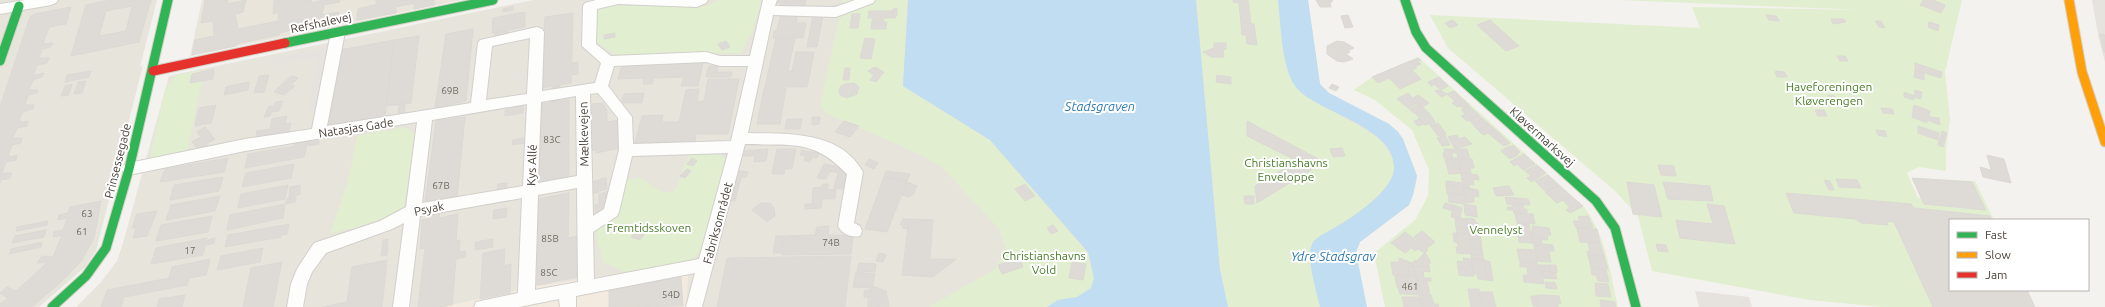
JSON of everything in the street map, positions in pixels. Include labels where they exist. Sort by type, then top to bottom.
[{"type":"street","points":[[0,9],[51,0]]},
{"type":"street","name":"Prinsessegade","points":[[52,307],[86,276],[99,260],[114,228],[153,71],[168,0]]},
{"type":"street","name":"Refshalevej","points":[[153,71],[493,0]]},
{"type":"street","points":[[615,0],[590,6],[589,46],[608,61],[706,57],[720,61],[757,61]]},
{"type":"street","points":[[620,0],[697,2],[700,0]]},
{"type":"street","points":[[769,5],[836,12],[868,0]]},
{"type":"street","name":"Kløvermarksvej","points":[[1405,0],[1416,32],[1426,48],[1596,201],[1616,228],[1636,307]]},
{"type":"street","points":[[2069,0],[2070,23],[2083,73],[2105,142]]},
{"type":"street","name":"Fabriksområdet","points":[[694,307],[707,264],[738,143],[769,5]]},
{"type":"street","points":[[0,61],[19,6]]},
{"type":"street","points":[[318,134],[338,32]]},
{"type":"street","name":"Kys Allé","points":[[478,108],[485,43],[537,32],[526,298]]},
{"type":"street","name":"Mælkevejen","points":[[586,287],[583,90],[601,87],[608,61]]},
{"type":"street","points":[[586,229],[611,212],[626,150],[625,117],[601,87]]},
{"type":"street","name":"Natasjas Gade","points":[[130,168],[246,146],[583,90]]},
{"type":"street","points":[[401,307],[425,117]]},
{"type":"street","points":[[626,150],[738,143],[802,141],[829,148],[855,172],[854,187],[846,226],[854,231]]},
{"type":"street","name":"Psyak","points":[[295,307],[299,284],[305,269],[320,248],[386,225],[412,211],[584,182]]},
{"type":"street","points":[[482,307],[526,298],[567,299],[586,287],[707,264]]},
{"type":"shaded area","points":[[0,0],[157,0],[140,67],[143,65],[96,251],[85,267],[39,307],[0,307]]},
{"type":"shaded area","points":[[202,0],[461,0],[190,56]]},
{"type":"shaded area","points":[[533,0],[1308,0],[1320,84],[1329,93],[1389,124],[1398,132],[1403,139],[1417,176],[1415,188],[1409,205],[1360,242],[1356,252],[1218,252],[1193,275],[1169,307],[76,307],[101,282],[117,261],[169,76]]},
{"type":"shaded area","points":[[2092,0],[2105,0],[2105,62],[2099,40]]},
{"type":"shaded area","points":[[327,48],[329,52],[320,106],[307,113],[317,58],[271,66],[273,58]]},
{"type":"shaded area","points":[[689,263],[686,307],[443,307],[531,287]]},
{"type":"shaded area","points":[[1695,291],[1749,297],[1752,307],[1699,307]]},
{"type":"green space","points":[[719,0],[761,0],[753,31],[741,53],[616,55],[595,41],[596,12],[604,5],[706,6]]},
{"type":"green space","name":"Christianshavns Vold","points":[[843,0],[908,0],[903,86],[990,140],[1088,253],[1094,278],[1091,288],[1077,297],[1058,300],[1047,307],[929,307],[995,269],[1006,249],[999,229],[942,167],[921,155],[828,114],[820,106]]},
{"type":"green space","name":"Christianshavns Enveloppe","points":[[1196,0],[1278,0],[1280,16],[1301,92],[1377,137],[1386,147],[1393,160],[1394,169],[1391,180],[1375,200],[1351,218],[1317,238],[1310,259],[1320,307],[1228,307],[1220,269]]},
{"type":"green space","name":"Haveforeningen Kløverengen","points":[[1619,0],[1962,0],[1945,72],[1950,120],[1946,149],[1946,171],[1919,167],[1907,173],[1918,198],[1921,197],[1913,178],[1975,181],[1994,219],[1949,219],[1949,291],[2027,291],[2035,307],[1882,307],[1810,300],[1652,271],[1638,216],[1615,191],[1448,48],[1430,15],[1700,28],[1692,7],[1862,10]]},
{"type":"green space","name":"Vennelyst","points":[[1418,57],[1583,206],[1591,217],[1602,241],[1618,307],[1385,307],[1374,253],[1415,220],[1428,196],[1429,170],[1412,130],[1375,100],[1354,90],[1372,77]]},
{"type":"green space","points":[[204,70],[187,153],[149,162],[165,90],[176,75]]},
{"type":"green space","points":[[405,127],[416,134],[404,207],[391,218],[330,234],[348,181],[357,136]]},
{"type":"green space","name":"Fremtidsskoven","points":[[693,153],[721,155],[726,159],[702,249],[691,261],[623,273],[619,269],[603,262],[601,250],[597,244],[597,229],[621,180],[640,178],[662,192],[672,192],[678,184],[685,162]]},
{"type":"water","name":"Stadsgraven","points":[[908,0],[1196,0],[1220,269],[1228,307],[1047,307],[1058,300],[1077,297],[1091,288],[1094,278],[1088,252],[990,140],[903,86]]},
{"type":"water","name":"Ydre Stadsgrav","points":[[1278,0],[1308,0],[1320,84],[1329,93],[1389,124],[1398,132],[1403,139],[1417,176],[1409,205],[1360,242],[1356,252],[1367,307],[1320,307],[1311,270],[1310,250],[1315,240],[1362,210],[1380,194],[1392,176],[1394,168],[1391,153],[1382,141],[1368,130],[1305,96],[1295,86],[1290,77],[1284,56]]},
{"type":"building","points":[[110,0],[151,0],[139,42],[71,56],[86,5]],"holes":[[[132,6],[126,31],[99,36],[106,11]]]},
{"type":"building","points":[[205,0],[228,0],[227,4],[246,0],[243,12],[235,14],[238,29],[278,21],[279,12],[273,14],[274,0],[312,0],[311,3],[323,0],[340,0],[340,2],[324,5],[322,15],[339,12],[337,25],[293,33],[294,29],[280,33],[279,35],[236,44],[236,46],[192,55],[195,40],[214,36],[213,21],[201,23]]},
{"type":"building","points":[[375,0],[434,0],[434,5],[414,9],[414,3],[396,7],[396,13],[357,20],[358,9],[378,4]]},
{"type":"building","points":[[777,0],[806,0],[804,8],[780,8],[781,3],[776,3]]},
{"type":"building","points":[[1233,0],[1248,0],[1251,24],[1241,23],[1239,3],[1233,2]]},
{"type":"building","points":[[1316,0],[1333,1],[1330,3],[1331,7],[1320,7]]},
{"type":"building","points":[[1923,0],[1933,0],[1945,5],[1941,13],[1920,5]]},
{"type":"building","points":[[513,6],[513,10],[503,12],[503,9]]},
{"type":"building","points":[[71,7],[66,24],[49,27],[43,43],[53,43],[51,47],[42,49],[39,58],[49,58],[47,63],[37,65],[34,73],[36,75],[44,73],[42,77],[33,80],[29,90],[38,90],[37,93],[28,95],[25,105],[34,105],[33,109],[23,112],[19,120],[22,122],[28,121],[27,126],[17,128],[13,138],[22,138],[21,143],[12,145],[8,155],[11,157],[17,155],[16,160],[6,162],[2,173],[12,173],[10,178],[1,180],[0,183],[0,107],[30,17],[35,14]]},
{"type":"building","points":[[897,8],[897,15],[895,18],[892,18],[893,9]]},
{"type":"building","points":[[869,11],[893,11],[892,18],[884,18],[883,22],[872,22],[873,18],[868,18]]},
{"type":"building","points":[[525,12],[525,27],[492,33],[493,18]]},
{"type":"building","points":[[573,13],[571,83],[541,88],[545,17]]},
{"type":"building","points":[[781,13],[798,13],[796,23],[806,23],[803,38],[773,38],[774,31],[777,31]]},
{"type":"building","points":[[852,14],[860,14],[858,28],[850,28]]},
{"type":"building","points":[[813,15],[823,15],[817,47],[807,47]]},
{"type":"building","points":[[1348,15],[1353,27],[1345,28],[1341,16]]},
{"type":"building","points":[[1766,15],[1776,16],[1779,21],[1769,20]]},
{"type":"building","points":[[1831,19],[1844,19],[1846,22],[1833,24]]},
{"type":"building","points":[[1453,20],[1458,25],[1450,28],[1445,23]]},
{"type":"building","points":[[1490,20],[1519,46],[1506,51],[1477,25]]},
{"type":"building","points":[[1875,21],[1881,21],[1885,28],[1879,27]]},
{"type":"building","points":[[872,22],[887,22],[886,29],[871,29]]},
{"type":"building","points":[[1929,22],[1939,25],[1938,31],[1928,27]]},
{"type":"building","points":[[1241,23],[1254,24],[1257,45],[1247,44],[1246,35],[1242,35]]},
{"type":"building","points":[[473,29],[466,101],[435,108],[446,34]]},
{"type":"building","points":[[508,31],[508,34],[495,36],[495,33]]},
{"type":"building","points":[[615,33],[615,37],[604,39],[604,35]]},
{"type":"building","points":[[2100,34],[2105,35],[2105,52],[2104,52]]},
{"type":"building","points":[[419,36],[411,103],[386,106],[394,40]]},
{"type":"building","points":[[776,38],[795,38],[788,71],[792,71],[796,52],[814,52],[807,87],[765,87]]},
{"type":"building","points":[[865,38],[875,39],[871,59],[860,58]]},
{"type":"building","points":[[394,40],[385,116],[324,127],[340,50]]},
{"type":"building","points":[[726,41],[730,47],[722,50],[718,44]]},
{"type":"building","points":[[1337,41],[1344,42],[1354,48],[1347,51],[1350,52],[1346,54],[1353,59],[1344,62],[1337,61],[1327,54],[1327,46]]},
{"type":"building","points":[[1214,43],[1226,43],[1226,49],[1223,50],[1224,57],[1212,57],[1203,52],[1214,48]]},
{"type":"building","points":[[1837,56],[1845,56],[1848,61],[1840,61]]},
{"type":"building","points":[[1418,58],[1421,60],[1418,61],[1421,64],[1416,66],[1411,61]]},
{"type":"building","points":[[1410,61],[1417,68],[1412,70],[1421,79],[1400,89],[1389,78],[1378,83],[1372,77]]},
{"type":"building","points":[[578,62],[578,74],[572,75],[572,63]]},
{"type":"building","points":[[703,63],[698,86],[681,86],[684,77],[654,78],[652,84],[643,84],[644,78],[618,79],[622,65]]},
{"type":"building","points":[[1915,63],[1942,72],[1941,78],[1915,70]]},
{"type":"building","points":[[709,66],[718,66],[717,72],[732,72],[731,77],[706,77]]},
{"type":"building","points":[[875,67],[884,72],[876,82],[870,80],[874,75],[868,71]]},
{"type":"building","points":[[845,68],[850,68],[849,80],[843,80]]},
{"type":"building","points":[[214,69],[213,79],[190,83],[192,74]]},
{"type":"building","points":[[1915,70],[1924,73],[1924,80],[1914,77]]},
{"type":"building","points":[[91,71],[89,77],[65,82],[67,75]]},
{"type":"building","points":[[1776,71],[1784,72],[1787,77],[1777,77]]},
{"type":"building","points":[[269,75],[264,92],[254,93],[259,76]]},
{"type":"building","points":[[1217,75],[1231,77],[1231,84],[1216,82]]},
{"type":"building","points":[[291,76],[298,78],[291,85],[295,86],[284,95],[274,92]]},
{"type":"building","points":[[1439,77],[1448,86],[1441,90],[1434,84],[1431,86],[1428,82]]},
{"type":"building","points":[[708,79],[739,79],[728,134],[696,134],[695,141],[635,143],[642,116],[663,115],[662,122],[679,122],[686,90],[699,89],[697,102],[704,101]]},
{"type":"building","points":[[86,81],[82,93],[74,94],[78,82]]},
{"type":"building","points":[[249,82],[248,90],[224,95],[226,87]]},
{"type":"building","points":[[854,83],[859,87],[857,94],[847,98],[840,95],[839,90],[841,86]]},
{"type":"building","points":[[72,84],[69,95],[61,96],[65,86]]},
{"type":"building","points":[[1332,84],[1339,87],[1336,91],[1329,88]]},
{"type":"building","points":[[560,85],[559,101],[551,102],[552,87]]},
{"type":"building","points":[[764,88],[786,88],[780,124],[757,124]]},
{"type":"building","points":[[1439,90],[1447,94],[1442,97],[1435,91]]},
{"type":"building","points":[[1915,90],[1922,92],[1921,99],[1914,97]]},
{"type":"building","points":[[1454,91],[1469,105],[1463,108],[1460,106],[1457,107],[1452,103],[1455,101],[1447,94]]},
{"type":"building","points":[[1904,92],[1914,96],[1914,100],[1904,97]]},
{"type":"building","points":[[644,93],[642,103],[621,103],[624,94]]},
{"type":"building","points":[[1408,93],[1413,98],[1418,95],[1429,103],[1422,107],[1417,103],[1408,108],[1397,99]]},
{"type":"building","points":[[1828,95],[1834,96],[1838,104],[1830,103]]},
{"type":"building","points":[[569,99],[569,177],[539,182],[542,104]]},
{"type":"building","points":[[283,101],[279,111],[272,112],[270,116],[264,117],[269,106],[274,106],[276,102]]},
{"type":"building","points":[[603,103],[607,111],[607,122],[619,120],[620,148],[596,153],[596,150],[588,151],[588,115],[591,114],[592,104]]},
{"type":"building","points":[[405,104],[404,114],[398,115],[399,105]]},
{"type":"building","points":[[1419,104],[1427,111],[1418,116],[1409,109]]},
{"type":"building","points":[[216,105],[211,123],[195,126],[199,108]]},
{"type":"building","points":[[1914,105],[1930,111],[1929,117],[1939,118],[1940,125],[1927,120],[1927,123],[1912,117]]},
{"type":"building","points":[[523,106],[523,113],[505,116],[505,110]]},
{"type":"building","points":[[1469,106],[1479,115],[1467,121],[1461,116],[1465,114],[1461,110]]},
{"type":"building","points":[[1881,108],[1892,109],[1894,114],[1883,113]]},
{"type":"building","points":[[1815,110],[1824,110],[1827,116],[1818,116]]},
{"type":"building","points":[[1428,112],[1435,122],[1425,125],[1418,117]]},
{"type":"building","points":[[1478,115],[1489,124],[1478,130],[1469,120]]},
{"type":"building","points":[[287,116],[285,124],[291,123],[288,135],[255,141],[257,131],[270,129],[272,119]]},
{"type":"building","points":[[465,117],[457,198],[425,203],[436,121]]},
{"type":"building","points":[[812,117],[820,117],[819,124],[812,125]]},
{"type":"building","points":[[787,119],[802,119],[800,129],[785,129]]},
{"type":"building","points":[[1420,119],[1424,124],[1418,126],[1414,121]]},
{"type":"building","points":[[844,121],[859,126],[850,137],[835,132]]},
{"type":"building","points":[[1247,121],[1324,162],[1257,203],[1255,186],[1297,161],[1247,136]]},
{"type":"building","points":[[1438,123],[1446,134],[1438,136],[1430,125]]},
{"type":"building","points":[[1489,124],[1500,134],[1494,138],[1488,133],[1483,135],[1478,130]]},
{"type":"building","points":[[1918,126],[1939,133],[1938,140],[1918,133]]},
{"type":"building","points":[[205,127],[215,139],[206,144],[208,146],[200,151],[192,142],[201,137],[197,132]]},
{"type":"building","points":[[1876,130],[1885,131],[1887,137],[1878,135]]},
{"type":"building","points":[[1942,131],[1947,133],[1943,147],[1938,145]]},
{"type":"building","points":[[1500,134],[1510,143],[1504,146],[1494,138]]},
{"type":"building","points":[[1445,135],[1450,145],[1442,146],[1437,138]]},
{"type":"building","points":[[1457,135],[1459,139],[1465,137],[1472,144],[1455,149],[1448,137]]},
{"type":"building","points":[[319,138],[319,144],[308,146],[309,140]]},
{"type":"building","points":[[524,138],[524,143],[512,145],[513,140]]},
{"type":"building","points":[[308,140],[304,157],[245,168],[248,154],[294,146],[295,142]]},
{"type":"building","points":[[1513,145],[1520,152],[1517,154],[1510,147]]},
{"type":"building","points":[[1509,146],[1518,155],[1510,159],[1501,151]]},
{"type":"building","points":[[1342,148],[1345,156],[1333,157],[1330,149]]},
{"type":"building","points":[[768,149],[766,161],[754,162],[755,156],[740,156],[741,151]]},
{"type":"building","points":[[777,149],[796,149],[792,169],[785,169],[784,174],[772,174]]},
{"type":"building","points":[[1444,149],[1456,149],[1456,153],[1451,153],[1453,158],[1444,158]]},
{"type":"building","points":[[1456,149],[1461,149],[1464,159],[1458,158]]},
{"type":"building","points":[[1461,149],[1467,149],[1470,159],[1464,159]]},
{"type":"building","points":[[802,150],[819,153],[817,158],[812,157],[810,162],[804,161],[806,156],[800,155]]},
{"type":"building","points":[[1524,154],[1535,164],[1523,170],[1517,164],[1514,166],[1510,162]]},
{"type":"building","points":[[1987,155],[2004,159],[2011,183],[1983,177],[1980,167],[1991,170]]},
{"type":"building","points":[[228,158],[224,172],[160,182],[165,169]]},
{"type":"building","points":[[692,158],[697,161],[693,166],[687,164]]},
{"type":"building","points":[[1458,158],[1461,173],[1449,174],[1445,159]]},
{"type":"building","points":[[1458,158],[1472,159],[1474,168],[1470,168],[1471,174],[1461,173]]},
{"type":"building","points":[[869,159],[878,163],[874,169],[865,165]]},
{"type":"building","points":[[294,164],[291,178],[242,187],[246,173]]},
{"type":"building","points":[[824,164],[846,168],[850,173],[843,189],[834,188],[838,173],[830,171],[826,179],[817,178]]},
{"type":"building","points":[[1537,165],[1546,173],[1531,182],[1527,178],[1531,176],[1525,171]]},
{"type":"building","points":[[1658,165],[1674,166],[1676,176],[1661,175]]},
{"type":"building","points":[[687,169],[691,171],[685,178],[680,176]]},
{"type":"building","points":[[734,170],[748,172],[746,177],[741,177],[735,201],[726,201]]},
{"type":"building","points":[[886,171],[910,174],[907,181],[884,177]]},
{"type":"building","points":[[1461,173],[1478,175],[1479,180],[1473,179],[1474,185],[1469,184],[1470,189],[1463,188]]},
{"type":"building","points":[[1548,175],[1559,185],[1546,192],[1535,181]]},
{"type":"building","points":[[223,177],[219,191],[170,200],[174,185]]},
{"type":"building","points":[[884,177],[907,181],[887,232],[865,229]]},
{"type":"building","points":[[606,178],[607,189],[600,191],[600,179]]},
{"type":"building","points":[[1912,178],[1972,182],[1986,210],[1924,204]]},
{"type":"building","points":[[1836,179],[1857,180],[1861,188],[1839,187]]},
{"type":"building","points":[[599,180],[599,192],[591,194],[591,182]]},
{"type":"building","points":[[1824,180],[1830,181],[1834,190],[1829,190]]},
{"type":"building","points":[[1446,181],[1462,183],[1463,195],[1454,194],[1454,185],[1446,184]]},
{"type":"building","points":[[907,182],[917,186],[913,195],[909,197],[902,195]]},
{"type":"building","points":[[1627,182],[1654,185],[1662,217],[1633,214]]},
{"type":"building","points":[[1663,182],[1710,186],[1713,201],[1668,199]]},
{"type":"building","points":[[507,183],[506,190],[497,191],[498,184]]},
{"type":"building","points":[[822,184],[828,184],[828,190],[836,189],[835,199],[822,199],[821,208],[805,209],[805,204],[812,204],[813,188],[822,187]]},
{"type":"building","points":[[1025,184],[1035,196],[1025,201],[1015,189]]},
{"type":"building","points":[[1446,184],[1454,185],[1454,194],[1447,193]]},
{"type":"building","points":[[288,185],[285,199],[238,208],[241,194]]},
{"type":"building","points":[[300,185],[300,194],[289,198],[290,187]]},
{"type":"building","points":[[1559,185],[1571,196],[1557,203],[1545,192]]},
{"type":"building","points":[[1509,186],[1514,195],[1496,196],[1493,188]]},
{"type":"building","points":[[1463,188],[1473,189],[1474,202],[1465,203]]},
{"type":"building","points":[[1473,189],[1478,190],[1479,197],[1473,196]]},
{"type":"building","points":[[609,191],[606,207],[605,203],[599,204],[599,194]]},
{"type":"building","points":[[569,193],[568,238],[577,236],[577,277],[537,285],[539,199]]},
{"type":"building","points":[[1448,193],[1463,195],[1464,204],[1449,202]]},
{"type":"building","points":[[1786,193],[1911,204],[1914,208],[1990,216],[1992,219],[1949,219],[1949,291],[2027,291],[2035,307],[1933,307],[1894,222],[1886,221],[1888,225],[1863,224],[1855,219],[1794,213]]},
{"type":"building","points":[[220,196],[215,211],[166,220],[171,205]]},
{"type":"building","points":[[1244,196],[1254,196],[1254,204],[1245,204]]},
{"type":"building","points":[[1571,196],[1583,206],[1570,213],[1566,210],[1570,208],[1563,200]]},
{"type":"building","points":[[296,197],[295,202],[286,204],[287,199]]},
{"type":"building","points":[[1505,197],[1528,199],[1530,205],[1507,204]]},
{"type":"building","points":[[101,201],[94,238],[82,260],[62,281],[32,307],[0,307],[0,304],[8,298],[0,293],[7,287],[16,291],[47,263],[37,263],[42,256],[53,257],[62,235],[53,237],[54,232],[63,230],[67,218],[58,220],[59,215],[68,213],[70,207]]},
{"type":"building","points":[[605,203],[606,211],[595,213],[595,205]]},
{"type":"building","points":[[761,203],[770,203],[774,208],[775,216],[767,222],[752,210]]},
{"type":"building","points":[[1445,203],[1454,205],[1453,211],[1443,208]]},
{"type":"building","points":[[285,204],[283,218],[227,230],[230,215]]},
{"type":"building","points":[[1464,204],[1476,206],[1477,217],[1465,215]]},
{"type":"building","points":[[1512,204],[1523,205],[1524,209],[1527,209],[1527,214],[1514,213],[1513,210],[1508,210],[1507,207],[1513,207]]},
{"type":"building","points":[[1707,204],[1724,206],[1735,244],[1680,238],[1676,220],[1713,224]]},
{"type":"building","points":[[1454,205],[1462,208],[1460,218],[1451,217]]},
{"type":"building","points":[[507,208],[506,217],[493,219],[494,210]]},
{"type":"building","points":[[157,211],[147,236],[133,238],[136,228],[132,228],[137,214]]},
{"type":"building","points":[[440,212],[439,218],[458,214],[456,241],[460,240],[459,252],[466,251],[465,257],[456,259],[452,305],[440,307],[418,307],[425,248],[420,249],[422,220],[428,219],[428,214]]},
{"type":"building","points":[[1515,213],[1533,214],[1535,224],[1517,223]]},
{"type":"building","points":[[212,216],[208,232],[156,241],[161,225]]},
{"type":"building","points":[[1588,216],[1593,227],[1576,228],[1573,221],[1580,221],[1578,217]]},
{"type":"building","points":[[1455,218],[1467,219],[1468,229],[1456,228]]},
{"type":"building","points":[[1466,218],[1474,219],[1475,222],[1478,223],[1481,240],[1469,239]]},
{"type":"building","points":[[903,219],[909,219],[908,229],[902,228],[903,225],[900,225]]},
{"type":"building","points":[[909,219],[933,220],[930,259],[956,259],[933,277],[902,275]]},
{"type":"building","points":[[48,221],[47,225],[16,231],[17,227]]},
{"type":"building","points":[[1517,223],[1529,224],[1532,243],[1519,242]]},
{"type":"building","points":[[289,224],[287,234],[282,235],[281,237],[225,247],[228,235]]},
{"type":"building","points":[[1053,225],[1058,231],[1051,234],[1047,228]]},
{"type":"building","points":[[829,226],[828,235],[853,235],[851,254],[782,255],[785,236],[815,235],[817,227]]},
{"type":"building","points":[[1532,226],[1549,228],[1551,235],[1547,235],[1548,240],[1534,239]]},
{"type":"building","points":[[1456,228],[1468,229],[1469,234],[1457,233]]},
{"type":"building","points":[[1577,228],[1597,229],[1600,243],[1580,242]]},
{"type":"building","points":[[637,229],[646,232],[640,240],[631,237]]},
{"type":"building","points":[[46,230],[44,237],[12,243],[15,236]]},
{"type":"building","points":[[1422,231],[1435,242],[1427,248],[1414,237]]},
{"type":"building","points":[[1530,231],[1533,231],[1534,239],[1541,239],[1542,244],[1532,243]]},
{"type":"building","points":[[1405,232],[1428,250],[1425,253],[1418,249],[1415,251],[1399,237]]},
{"type":"building","points":[[1453,233],[1457,233],[1458,243],[1454,242]]},
{"type":"building","points":[[1457,233],[1469,234],[1471,254],[1457,253]]},
{"type":"building","points":[[776,236],[784,236],[781,253],[773,253]]},
{"type":"building","points":[[1399,237],[1412,247],[1405,253],[1391,243]]},
{"type":"building","points":[[207,238],[203,255],[151,264],[156,248]]},
{"type":"building","points":[[215,238],[214,243],[207,245],[208,240]]},
{"type":"building","points":[[388,239],[387,255],[381,256],[383,240]]},
{"type":"building","points":[[493,239],[493,247],[475,250],[475,242]]},
{"type":"building","points":[[1469,239],[1481,240],[1482,249],[1471,248]]},
{"type":"building","points":[[42,242],[41,247],[9,254],[11,249]]},
{"type":"building","points":[[1588,242],[1600,243],[1604,256],[1588,255],[1587,251],[1590,252]]},
{"type":"building","points":[[1533,243],[1553,245],[1554,251],[1549,251],[1548,247],[1534,246]]},
{"type":"building","points":[[1656,244],[1666,245],[1668,252],[1658,251]]},
{"type":"building","points":[[1534,246],[1548,247],[1551,262],[1537,261]]},
{"type":"building","points":[[263,248],[260,262],[217,270],[221,256]]},
{"type":"building","points":[[1471,248],[1482,249],[1483,256],[1471,254]]},
{"type":"building","points":[[505,249],[504,266],[511,264],[510,293],[480,299],[483,253]]},
{"type":"building","points":[[1517,249],[1535,250],[1537,264],[1520,262]]},
{"type":"building","points":[[1425,252],[1431,263],[1429,263],[1429,266],[1414,267],[1412,263],[1415,260],[1417,261]]},
{"type":"building","points":[[879,253],[886,255],[883,262],[876,261]]},
{"type":"building","points":[[1471,254],[1483,256],[1484,260],[1472,259]]},
{"type":"building","points":[[1588,255],[1604,256],[1608,269],[1591,268]]},
{"type":"building","points":[[851,256],[845,307],[717,307],[727,258]]},
{"type":"building","points":[[1020,258],[1023,267],[1002,274],[998,265]]},
{"type":"building","points":[[1399,258],[1412,263],[1414,267],[1408,266],[1410,276],[1393,275],[1391,262],[1399,262]]},
{"type":"building","points":[[1463,258],[1472,259],[1474,276],[1466,276],[1465,269],[1458,268],[1457,261],[1464,262]]},
{"type":"building","points":[[210,259],[206,275],[189,278],[187,285],[140,294],[144,283],[169,278],[172,267]]},
{"type":"building","points":[[1472,259],[1484,260],[1487,280],[1478,279],[1477,274],[1473,273]]},
{"type":"building","points":[[387,260],[382,307],[322,307],[347,302],[352,267]]},
{"type":"building","points":[[1484,260],[1490,262],[1493,281],[1487,280]]},
{"type":"building","points":[[282,262],[273,307],[243,307],[251,268]]},
{"type":"building","points":[[1072,262],[1086,264],[1083,280],[1069,278]]},
{"type":"building","points":[[1520,262],[1540,265],[1544,284],[1524,282],[1523,275],[1528,275],[1527,267],[1520,267]]},
{"type":"building","points":[[859,263],[876,264],[875,272],[857,271]]},
{"type":"building","points":[[1540,265],[1549,265],[1550,272],[1541,271]]},
{"type":"building","points":[[1549,265],[1556,265],[1557,273],[1550,273]]},
{"type":"building","points":[[1408,266],[1414,267],[1416,276],[1410,276]]},
{"type":"building","points":[[1429,266],[1430,272],[1423,271],[1424,278],[1431,278],[1431,281],[1416,281],[1414,267]]},
{"type":"building","points":[[1458,268],[1465,269],[1466,276],[1459,275]]},
{"type":"building","points":[[1591,269],[1606,270],[1609,282],[1598,281],[1596,275],[1592,275]]},
{"type":"building","points":[[1542,271],[1555,273],[1557,279],[1544,278]]},
{"type":"building","points":[[856,272],[875,274],[872,288],[853,287]]},
{"type":"building","points":[[1395,276],[1404,276],[1406,287],[1397,287]]},
{"type":"building","points":[[1404,276],[1416,276],[1419,295],[1407,294]]},
{"type":"building","points":[[681,277],[683,306],[609,307],[609,291]]},
{"type":"building","points":[[1416,281],[1427,281],[1430,295],[1419,295]]},
{"type":"building","points":[[1545,282],[1555,283],[1557,289],[1546,288]]},
{"type":"building","points":[[144,283],[140,294],[124,297],[121,307],[101,307],[107,290]]},
{"type":"building","points":[[1595,283],[1608,284],[1611,297],[1596,296]]},
{"type":"building","points":[[872,286],[886,291],[889,306],[868,307],[868,297],[871,296]]},
{"type":"building","points":[[1398,287],[1406,287],[1407,294],[1400,294]]},
{"type":"building","points":[[872,289],[871,296],[864,298],[864,291]]},
{"type":"building","points":[[1468,289],[1479,289],[1482,307],[1471,307]]},
{"type":"building","points":[[1480,292],[1492,292],[1496,307],[1483,307]]},
{"type":"building","points":[[185,295],[182,307],[157,307],[159,299]]},
{"type":"building","points":[[1419,295],[1431,295],[1434,304],[1438,304],[1439,307],[1423,307]]},
{"type":"building","points":[[1537,295],[1546,295],[1548,307],[1537,307]]},
{"type":"building","points":[[1546,295],[1559,296],[1561,304],[1557,304],[1558,307],[1548,307]]},
{"type":"building","points":[[1531,296],[1538,296],[1537,306],[1533,306]]},
{"type":"building","points":[[1402,297],[1421,298],[1423,307],[1404,307]]},
{"type":"building","points":[[1600,300],[1615,302],[1616,307],[1601,307]]},
{"type":"traffic: fast","points":[[52,307],[86,276],[106,248],[129,169],[168,0]]},
{"type":"traffic: fast","points":[[285,43],[493,0]]},
{"type":"traffic: fast","points":[[1405,0],[1416,32],[1426,48],[1596,201],[1615,228],[1636,307]]},
{"type":"traffic: fast","points":[[0,61],[19,6]]},
{"type":"traffic: slow","points":[[2069,0],[2074,36],[2082,72],[2092,107],[2105,142]]},
{"type":"traffic: jam","points":[[153,71],[285,43]]}]
